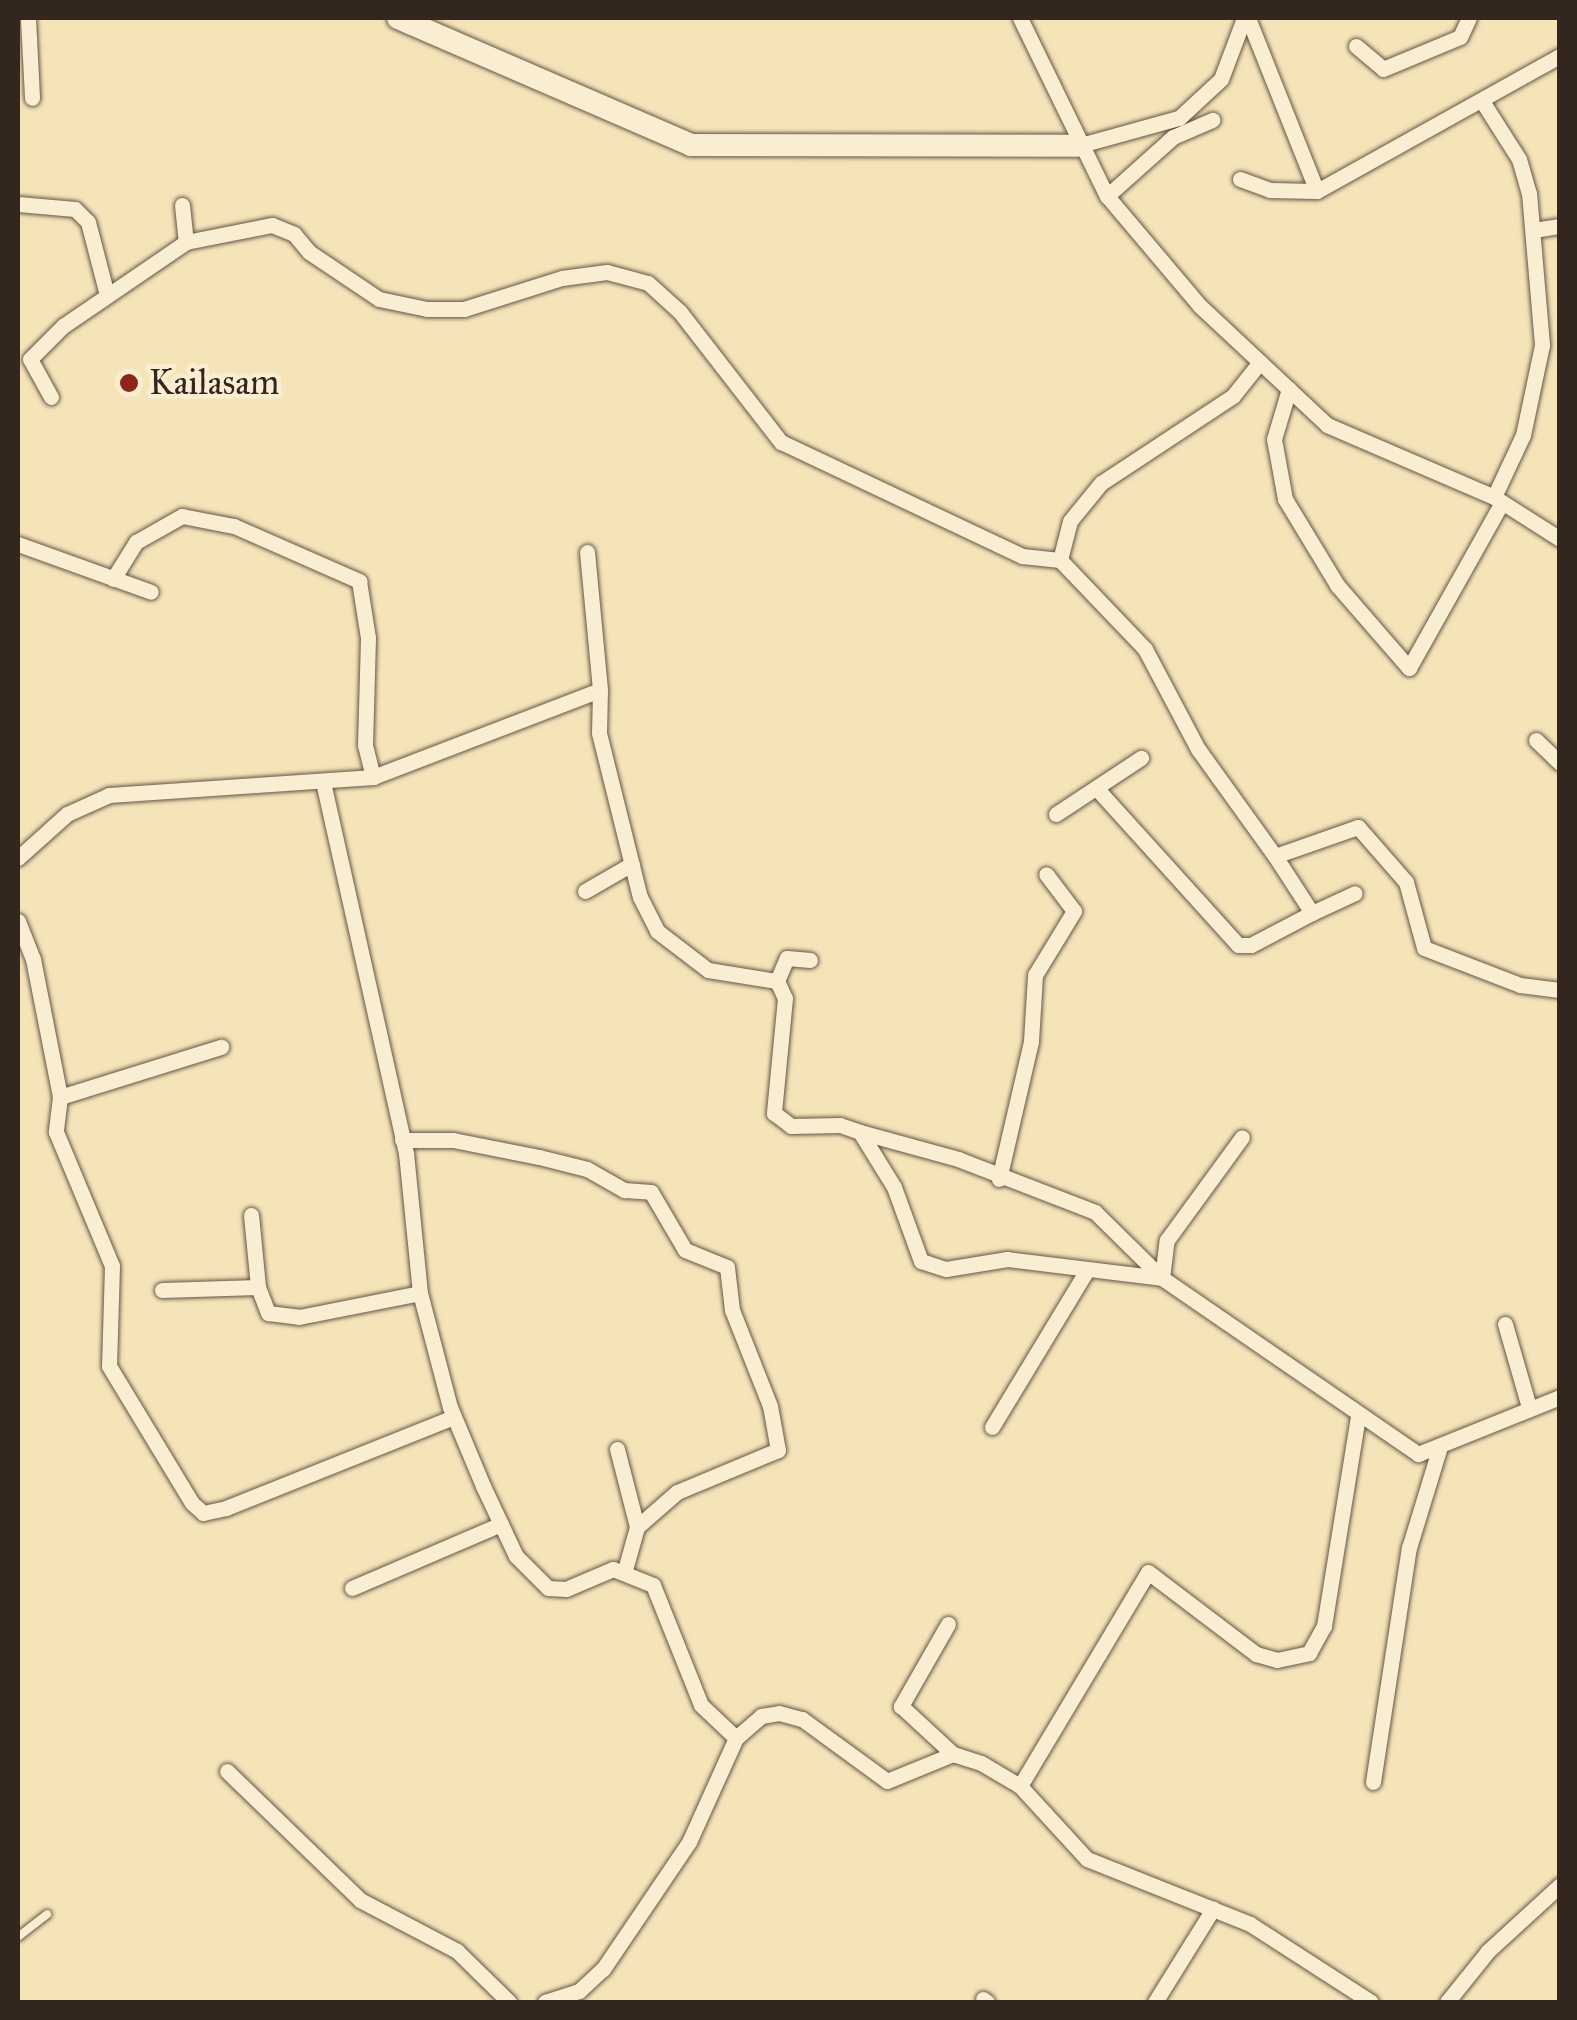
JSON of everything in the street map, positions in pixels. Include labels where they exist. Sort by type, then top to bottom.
[{"type":"street","points":[[28,18],[32,98]]},
{"type":"street","points":[[398,18],[691,145],[1077,146],[1179,118],[1221,80],[1246,18]]},
{"type":"street","points":[[1020,18],[1077,146],[1107,196],[1200,306],[1288,389],[1328,425],[1498,500],[1555,536],[1560,515]]},
{"type":"street","points":[[1246,18],[1317,191]]},
{"type":"street","points":[[1356,46],[1383,69],[1460,37],[1468,18]]},
{"type":"street","points":[[1240,179],[1270,190],[1317,191],[1560,56]]},
{"type":"street","points":[[1288,389],[1274,439],[1285,499],[1337,585],[1409,668],[1498,500],[1540,378],[1534,230],[1519,159],[1482,100]]},
{"type":"street","points":[[1107,196],[1173,137],[1212,120]]},
{"type":"street","points":[[18,204],[75,209],[88,222],[107,294]]},
{"type":"street","points":[[182,205],[186,242]]},
{"type":"street","points":[[51,397],[30,359],[107,294],[186,242],[272,225],[294,234],[309,252],[379,299],[428,309],[464,309],[562,278],[607,272],[648,283],[706,339],[781,442],[893,490],[1007,550],[1060,560],[1146,649],[1198,749],[1312,913]]},
{"type":"street","points":[[1534,230],[1560,226]]},
{"type":"street","points":[[1060,560],[1070,522],[1102,483],[1233,396],[1260,362]]},
{"type":"street","points":[[113,579],[136,542],[182,516],[274,541],[359,581],[368,638],[364,745],[373,778]]},
{"type":"street","points":[[18,544],[151,592]]},
{"type":"street","points":[[587,552],[600,690],[599,733],[632,864],[657,931],[679,954],[708,970],[777,981]]},
{"type":"street","points":[[18,858],[67,814],[109,795],[373,778],[600,690]]},
{"type":"street","points":[[1536,740],[1560,763]]},
{"type":"street","points":[[1056,814],[1098,790],[1141,758]]},
{"type":"street","points":[[323,782],[402,1140],[420,1293],[453,1417],[516,1556],[548,1588],[625,1570],[653,1585],[701,1705],[736,1738]]},
{"type":"street","points":[[1098,790],[1238,946],[1252,945],[1355,893]]},
{"type":"street","points":[[1275,856],[1358,827],[1406,882],[1424,948],[1520,985],[1560,990]]},
{"type":"street","points":[[584,890],[632,864]]},
{"type":"street","points":[[999,1179],[1031,1041],[1035,974],[1074,911],[1046,874]]},
{"type":"street","points":[[18,921],[32,959],[60,1097],[62,1149],[112,1266],[110,1366],[176,1483],[204,1513],[453,1417]]},
{"type":"street","points":[[810,960],[787,958],[777,981],[785,998],[774,1113],[791,1126],[840,1125],[958,1160],[999,1179],[1094,1212],[1162,1278],[1402,1448],[1440,1450],[1560,1397]]},
{"type":"street","points":[[60,1097],[221,1047]]},
{"type":"street","points":[[860,1132],[894,1187],[921,1260],[946,1269],[1007,1259],[1162,1278]]},
{"type":"street","points":[[1162,1278],[1167,1240],[1242,1137]]},
{"type":"street","points":[[402,1140],[453,1140],[539,1157],[588,1168],[624,1190],[651,1192],[685,1250],[727,1267],[732,1310],[770,1406],[778,1450],[676,1492],[637,1528]]},
{"type":"street","points":[[251,1214],[258,1287],[268,1313],[284,1318],[420,1293]]},
{"type":"street","points":[[992,1427],[1087,1270]]},
{"type":"street","points":[[162,1290],[258,1287]]},
{"type":"street","points":[[1505,1324],[1528,1408]]},
{"type":"street","points":[[1020,1786],[1148,1572],[1256,1654],[1276,1660],[1308,1653],[1324,1626],[1358,1416]]},
{"type":"street","points":[[617,1449],[637,1528],[625,1570]]},
{"type":"street","points":[[1374,1782],[1409,1548],[1440,1450]]},
{"type":"street","points":[[352,1588],[501,1524]]},
{"type":"street","points":[[948,1624],[901,1706],[953,1754],[1020,1786],[1086,1859],[1213,1910],[1306,1956],[1371,2002]]},
{"type":"street","points":[[545,2002],[579,1990],[641,1917],[688,1842],[736,1738],[761,1716],[802,1719],[887,1781],[953,1754]]},
{"type":"street","points":[[227,1771],[360,1900],[457,1951],[509,2002]]},
{"type":"street","points":[[1448,2002],[1488,1951],[1560,1885]]},
{"type":"street","points":[[1156,2002],[1213,1910]]},
{"type":"lane","points":[[18,1937],[47,1914]]},
{"type":"place","name":"Kailasam","points":[[129,383]]}]
